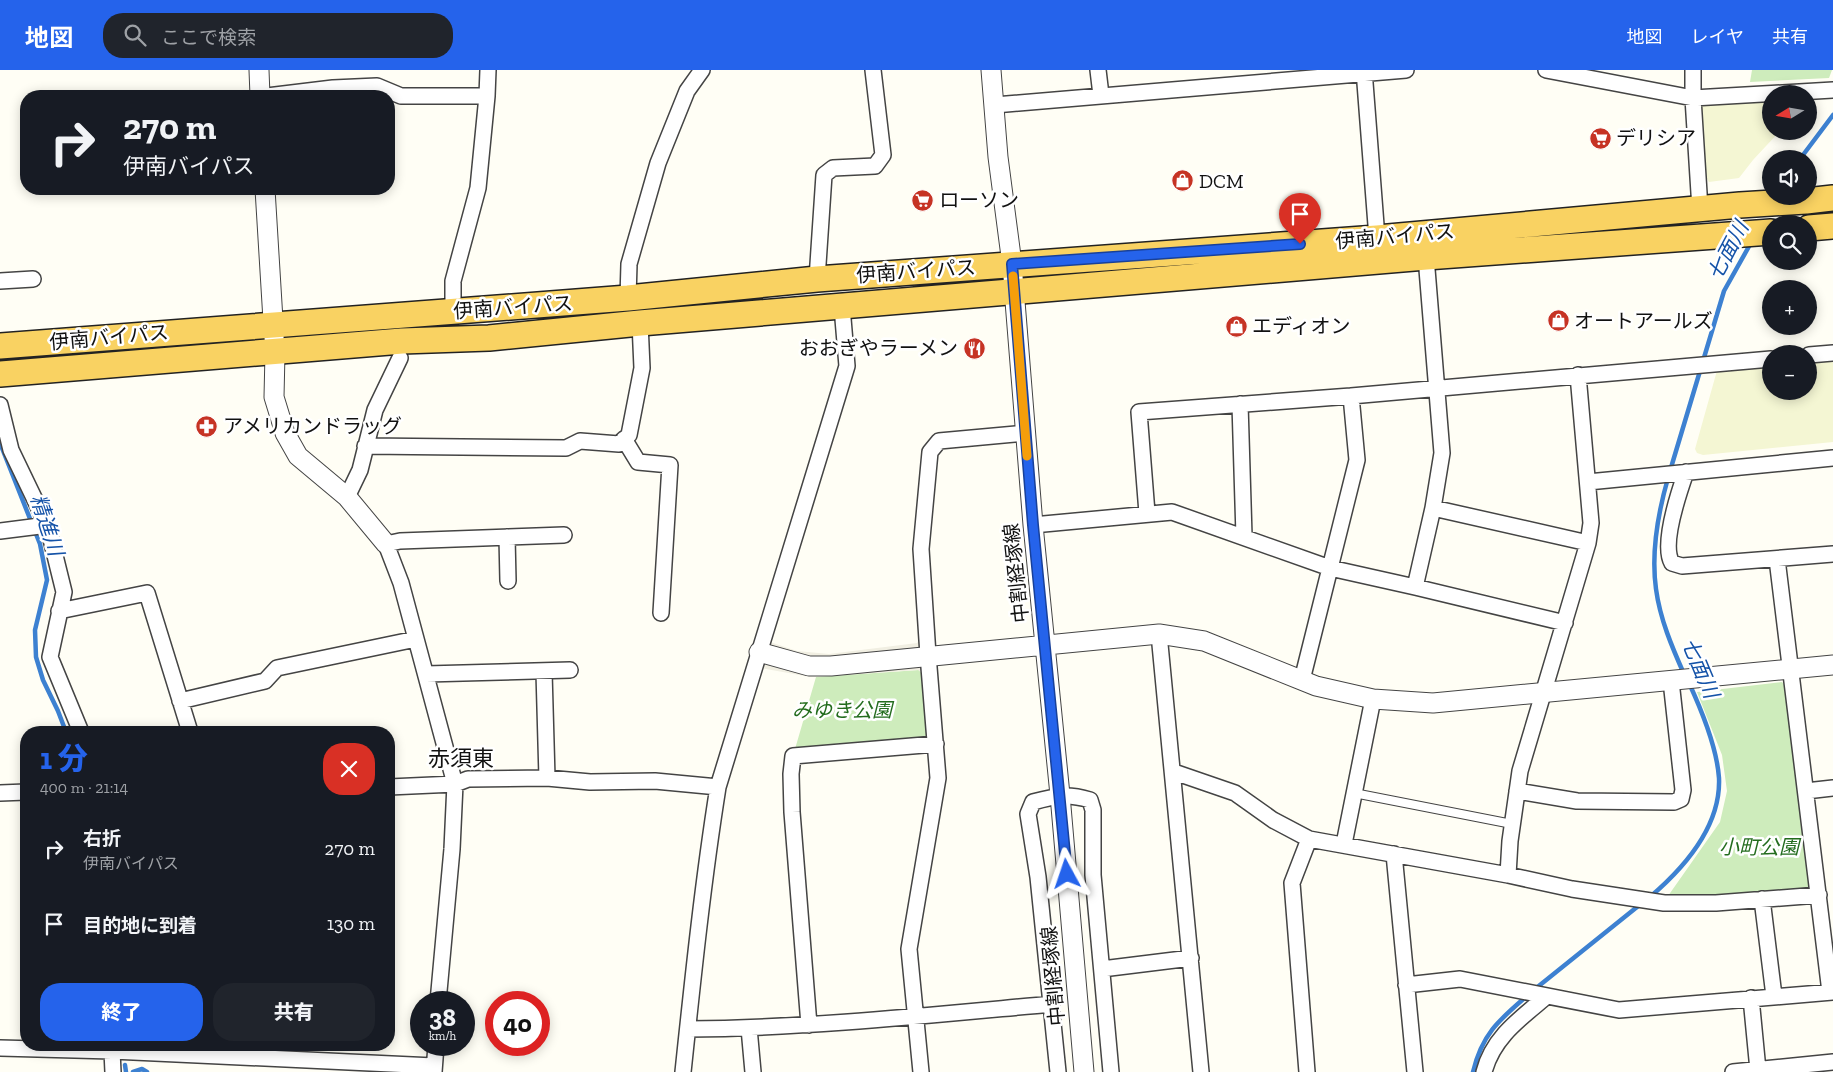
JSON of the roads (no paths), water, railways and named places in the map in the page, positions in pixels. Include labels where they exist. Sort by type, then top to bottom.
[{"type":"highway","name":"伊南バイパス","points":[[0,346],[628,298],[817,279],[1377,238],[1740,204],[1833,198]]},
{"type":"highway","points":[[1817,227],[1833,226]]},
{"type":"highway","name":"伊南バイパス","points":[[0,374],[275,353],[402,341],[489,338],[640,323],[1426,257],[1762,233]]},
{"type":"street","points":[[259,70],[260,90]]},
{"type":"street","points":[[453,312],[453,281],[478,188],[488,70]]},
{"type":"street","points":[[628,298],[629,264],[658,163],[687,91],[702,70]]},
{"type":"street","points":[[817,279],[824,175],[833,168],[875,166],[883,155],[873,70]]},
{"type":"street","name":"中割経塚線","points":[[991,70],[998,157],[1012,264],[1033,525],[1060,795],[1084,1072]]},
{"type":"street","points":[[1098,70],[1101,95]]},
{"type":"street","points":[[995,105],[1364,72],[1406,70]]},
{"type":"street","points":[[1546,70],[1693,98],[1833,90]]},
{"type":"street","points":[[1693,70],[1700,209]]},
{"type":"street","points":[[1364,72],[1377,238]]},
{"type":"street","points":[[316,90],[378,86],[387,90]]},
{"type":"street","points":[[395,93],[401,96],[487,96]]},
{"type":"street","points":[[265,195],[275,353],[274,398],[285,433],[298,456],[347,497],[386,544],[401,583],[455,784],[452,849],[439,991]]},
{"type":"street","points":[[1415,587],[1433,508],[1442,454],[1426,257]]},
{"type":"street","points":[[0,281],[33,279]]},
{"type":"street","points":[[683,1072],[709,845],[718,787],[847,366],[842,307]]},
{"type":"street","points":[[365,446],[566,448],[580,441],[619,444],[629,435],[642,368],[640,323]]},
{"type":"street","points":[[1817,355],[1833,354]]},
{"type":"street","points":[[347,497],[360,470],[375,410],[400,358]]},
{"type":"street","points":[[1148,513],[1139,412],[1351,396],[1762,360]]},
{"type":"street","points":[[1508,875],[1512,824],[1520,770],[1588,543],[1591,523],[1578,375]]},
{"type":"street","points":[[1302,680],[1356,460],[1351,396]]},
{"type":"street","points":[[1240,404],[1244,536]]},
{"type":"street","points":[[0,405],[12,450],[38,527],[64,592],[50,657],[79,726]]},
{"type":"street","points":[[921,1072],[909,949],[938,778],[922,549],[930,452],[939,440],[1026,433]]},
{"type":"street","points":[[624,439],[638,462],[670,465],[661,613]]},
{"type":"street","points":[[1588,482],[1833,458]]},
{"type":"street","points":[[1683,472],[1671,523],[1668,552],[1672,563],[1682,566],[1833,554]]},
{"type":"street","points":[[1433,508],[1588,543]]},
{"type":"street","points":[[1033,525],[1172,512],[1330,568],[1565,623]]},
{"type":"street","points":[[0,531],[38,527]]},
{"type":"street","points":[[386,544],[400,541],[564,535]]},
{"type":"street","points":[[507,537],[508,581]]},
{"type":"street","points":[[1406,985],[1460,979],[1619,1010],[1832,992],[1777,558]]},
{"type":"street","points":[[59,611],[147,593],[188,726]]},
{"type":"street","points":[[759,652],[809,666],[831,666],[1159,634],[1204,641],[1316,686],[1373,699],[1433,703],[1544,694],[1833,664]]},
{"type":"street","points":[[1159,634],[1174,772],[1201,1072]]},
{"type":"street","points":[[180,701],[265,681],[277,668],[416,639]]},
{"type":"street","points":[[426,674],[570,670]]},
{"type":"street","points":[[544,672],[547,778]]},
{"type":"street","points":[[1517,792],[1577,801],[1674,802],[1681,799],[1683,790],[1674,681]]},
{"type":"street","points":[[1344,844],[1373,699]]},
{"type":"street","points":[[809,1025],[792,812],[790,774],[793,756],[936,744]]},
{"type":"street","points":[[1174,772],[1234,793],[1273,820],[1309,839],[1631,899],[1659,902],[1716,903],[1819,895]]},
{"type":"street","points":[[395,787],[455,784],[468,779],[547,778],[590,782],[655,781],[718,787]]},
{"type":"street","points":[[1806,790],[1833,788]]},
{"type":"street","points":[[0,793],[20,792]]},
{"type":"street","points":[[1058,1072],[1038,877],[1028,814],[1033,802],[1060,795],[1076,796],[1090,800],[1093,810],[1093,875],[1111,1072]]},
{"type":"street","points":[[1307,1072],[1292,883],[1309,839]]},
{"type":"street","points":[[1394,854],[1415,1072]]},
{"type":"street","points":[[1762,899],[1774,996]]},
{"type":"street","points":[[1102,969],[1191,958]]},
{"type":"street","points":[[1484,1072],[1492,1049],[1506,1032],[1545,995]]},
{"type":"street","points":[[1751,998],[1758,1070]]},
{"type":"street","points":[[688,1029],[809,1025],[1052,1004]]},
{"type":"street","points":[[749,1028],[753,1072]]},
{"type":"street","points":[[0,1048],[20,1047]]},
{"type":"street","points":[[113,1072],[112,1051],[434,1069],[435,1056]]},
{"type":"street","points":[[1733,1072],[1833,1062]]},
{"type":"lane","points":[[1354,793],[1512,824]]},
{"type":"waterway","name":"七面川","points":[[1807,150],[1833,115]]},
{"type":"waterway","name":"七面川","points":[[1670,471],[1724,291],[1752,241]]},
{"type":"waterway","name":"精進川","points":[[0,443],[40,544],[47,580],[35,630],[36,657],[43,680],[64,726]]},
{"type":"waterway","name":"七面川","points":[[1668,478],[1656,533],[1654,561],[1656,589],[1663,622],[1684,674]]},
{"type":"waterway","name":"七面川","points":[[1650,897],[1663,886],[1698,845],[1714,813],[1718,796],[1718,767],[1712,742],[1689,683]]},
{"type":"waterway","name":"七面川","points":[[1535,989],[1642,903]]},
{"type":"waterway","name":"七面川","points":[[1473,1072],[1481,1047],[1493,1029],[1527,996]]},
{"type":"waterway","name":"精進川","points":[[125,1065],[126,1072]]},
{"type":"waterway","name":"精進川","points":[[133,1072],[142,1069],[147,1072]]},
{"type":"place","name":"デリシア","points":[[1600,138]]},
{"type":"place","name":"DCM","points":[[1183,181]]},
{"type":"place","name":"ローソン","points":[[923,200]]},
{"type":"place","name":"オートアールズ","points":[[1558,321]]},
{"type":"place","name":"エディオン","points":[[1236,326]]},
{"type":"place","name":"おおぎやラーメン","points":[[974,348]]},
{"type":"place","name":"アメリカンドラッグ","points":[[207,426]]},
{"type":"district","name":"赤須東","points":[[461,758]]},
{"type":"park label","name":"みゆき公園","points":[[842,710]]},
{"type":"park label","name":"小町公園","points":[[1759,847]]}]
